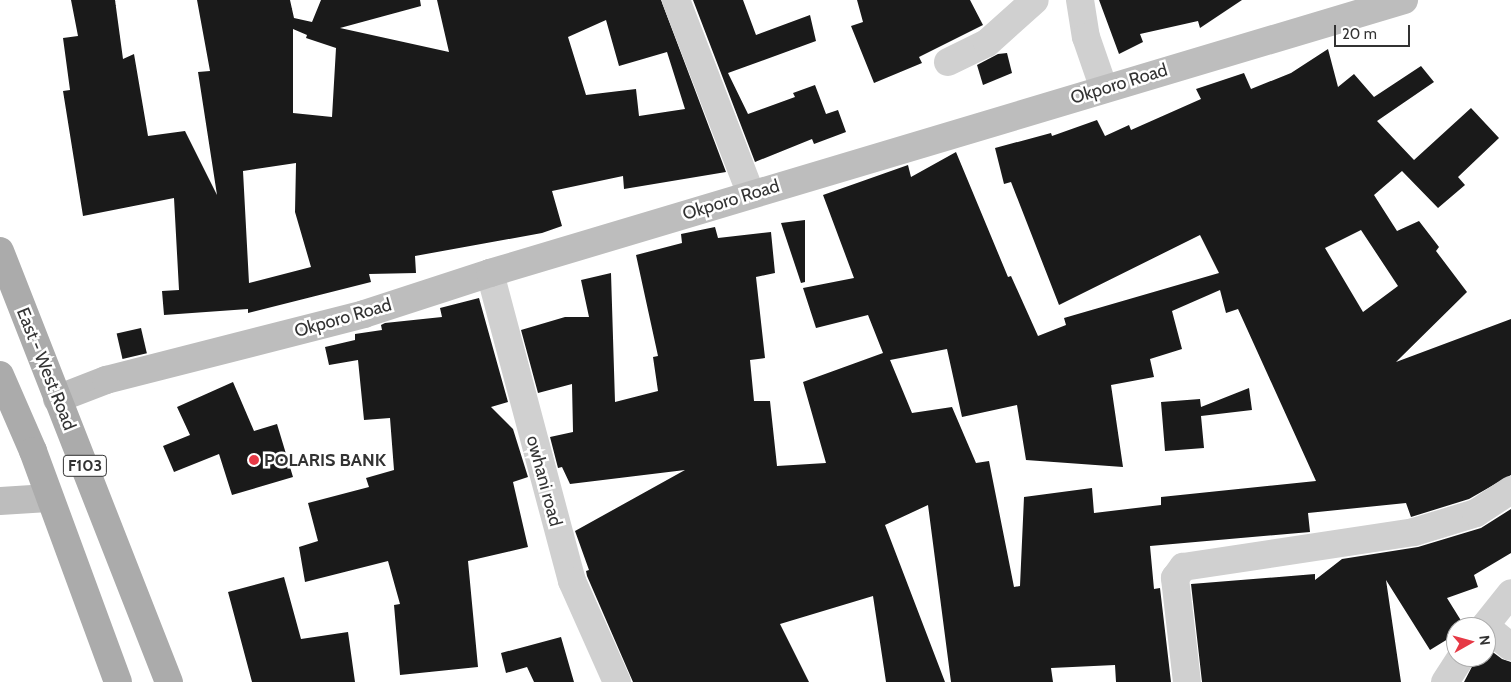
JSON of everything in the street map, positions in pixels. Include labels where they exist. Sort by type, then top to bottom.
[{"type":"main road","name":"Okporo Road","points":[[57,399],[106,380],[364,314],[490,273],[751,194],[1404,0]]},
{"type":"main road","name":"East - West Road","points":[[0,251],[169,682]]},
{"type":"main road","name":"F103","points":[[0,375],[33,451],[48,498],[118,682]]},
{"type":"main road","points":[[0,501],[48,498]]},
{"type":"street","points":[[676,0],[751,194]]},
{"type":"street","points":[[948,62],[987,43],[1035,0]]},
{"type":"street","points":[[1080,0],[1086,37],[1104,89]]},
{"type":"street","name":"owhani road","points":[[490,273],[572,581],[617,682]]},
{"type":"street","points":[[1187,682],[1175,578],[1183,567],[1414,532],[1476,513],[1511,490]]},
{"type":"street","points":[[1492,617],[1511,593]]},
{"type":"street","points":[[1496,635],[1511,647]]},
{"type":"street","points":[[1444,682],[1454,667]]},
{"type":"building","points":[[71,0],[115,0],[123,59],[134,54],[148,136],[185,131],[217,195],[198,72],[210,71],[197,0],[290,0],[294,18],[312,22],[321,0],[420,0],[421,6],[340,28],[449,52],[437,0],[661,0],[726,172],[624,189],[623,176],[552,191],[562,226],[542,233],[415,256],[416,273],[369,274],[371,282],[248,313],[248,309],[164,315],[162,291],[179,290],[174,198],[83,216],[63,91],[70,90],[63,38],[78,36]],"holes":[[[606,20],[619,66],[667,52],[685,109],[639,116],[636,89],[586,95],[568,37]],[[293,29],[307,35],[306,38],[336,48],[332,117],[293,113]],[[296,163],[295,212],[311,267],[249,283],[243,171]]]},
{"type":"building","points":[[693,0],[743,0],[756,35],[810,15],[816,41],[728,73],[748,114],[795,97],[793,93],[815,85],[826,114],[838,110],[846,132],[814,144],[812,139],[755,162]]},
{"type":"building","points":[[857,0],[970,0],[983,25],[919,57],[922,63],[874,83],[851,26],[863,22]]},
{"type":"building","points":[[1099,0],[1242,0],[1200,28],[1198,21],[1140,34],[1143,42],[1119,54]]},
{"type":"building","points":[[1328,49],[1338,87],[1354,74],[1374,97],[1421,66],[1434,82],[1377,121],[1414,160],[1471,108],[1499,138],[1458,177],[1465,185],[1438,208],[1402,171],[1374,195],[1397,231],[1419,221],[1439,247],[1436,251],[1467,292],[1396,362],[1511,319],[1511,475],[1469,499],[1411,517],[1406,503],[1308,513],[1310,532],[1150,546],[1154,589],[1160,588],[1171,682],[1116,682],[1115,665],[1051,668],[1053,682],[951,682],[928,505],[885,525],[945,682],[886,682],[873,596],[780,624],[809,682],[633,682],[587,576],[586,571],[589,570],[575,531],[685,470],[570,484],[562,467],[558,468],[550,437],[573,432],[572,384],[538,393],[521,330],[565,317],[589,317],[581,280],[611,273],[615,402],[658,391],[653,357],[658,356],[636,255],[682,243],[681,234],[715,227],[718,238],[771,232],[775,273],[756,277],[765,358],[750,360],[754,401],[770,401],[777,466],[826,463],[803,382],[883,353],[868,315],[816,328],[803,288],[854,278],[823,195],[908,165],[911,177],[956,152],[1008,277],[1011,276],[1038,336],[1066,325],[1064,318],[1219,273],[1200,235],[1059,305],[1011,182],[1004,184],[995,148],[1051,133],[1052,136],[1097,120],[1105,136],[1129,125],[1131,130],[1201,99],[1196,89],[1244,73],[1251,89],[1291,73]],"holes":[[[1361,230],[1398,286],[1363,312],[1325,248]],[[1220,290],[1226,313],[1238,309],[1316,481],[1161,497],[1161,505],[1094,513],[1092,488],[1024,497],[1020,586],[1014,587],[989,461],[976,463],[952,407],[912,413],[890,360],[947,349],[962,417],[1017,405],[1026,460],[1123,467],[1111,385],[1154,377],[1150,359],[1182,349],[1172,311]]]},
{"type":"building","points":[[1007,53],[1012,73],[983,85],[977,65],[998,54]]},
{"type":"building","points":[[805,220],[805,282],[801,283],[781,223]]},
{"type":"building","points":[[479,298],[508,402],[491,407],[513,429],[528,477],[513,482],[528,547],[468,561],[478,667],[400,675],[394,605],[400,604],[388,561],[305,582],[299,547],[318,541],[308,503],[369,487],[366,478],[394,470],[390,418],[364,420],[358,360],[329,365],[325,347],[355,340],[355,334],[382,330],[381,325],[385,323],[442,317],[440,308]]},
{"type":"building","points":[[141,328],[147,353],[122,359],[117,334]]},
{"type":"building","points":[[233,382],[254,431],[277,424],[293,477],[232,495],[219,454],[174,472],[163,446],[190,435],[177,407]]},
{"type":"building","points":[[1249,388],[1252,410],[1201,416],[1204,448],[1165,451],[1161,402],[1200,399],[1201,407]]},
{"type":"building","points":[[1511,509],[1511,553],[1474,575],[1478,587],[1447,598],[1459,617],[1446,617],[1446,640],[1430,650],[1386,580],[1401,682],[1202,682],[1191,584],[1315,574],[1315,580],[1342,559],[1418,547],[1481,528]]},
{"type":"building","points":[[284,577],[301,639],[348,632],[355,682],[252,682],[228,592]]},
{"type":"building","points":[[561,637],[574,682],[534,682],[527,667],[506,673],[501,653]]},
{"type":"building","points":[[1496,654],[1511,662],[1511,682],[1464,682],[1472,667],[1496,667]]},
{"type":"place","name":"POLARIS BANK","points":[[254,460]]}]
